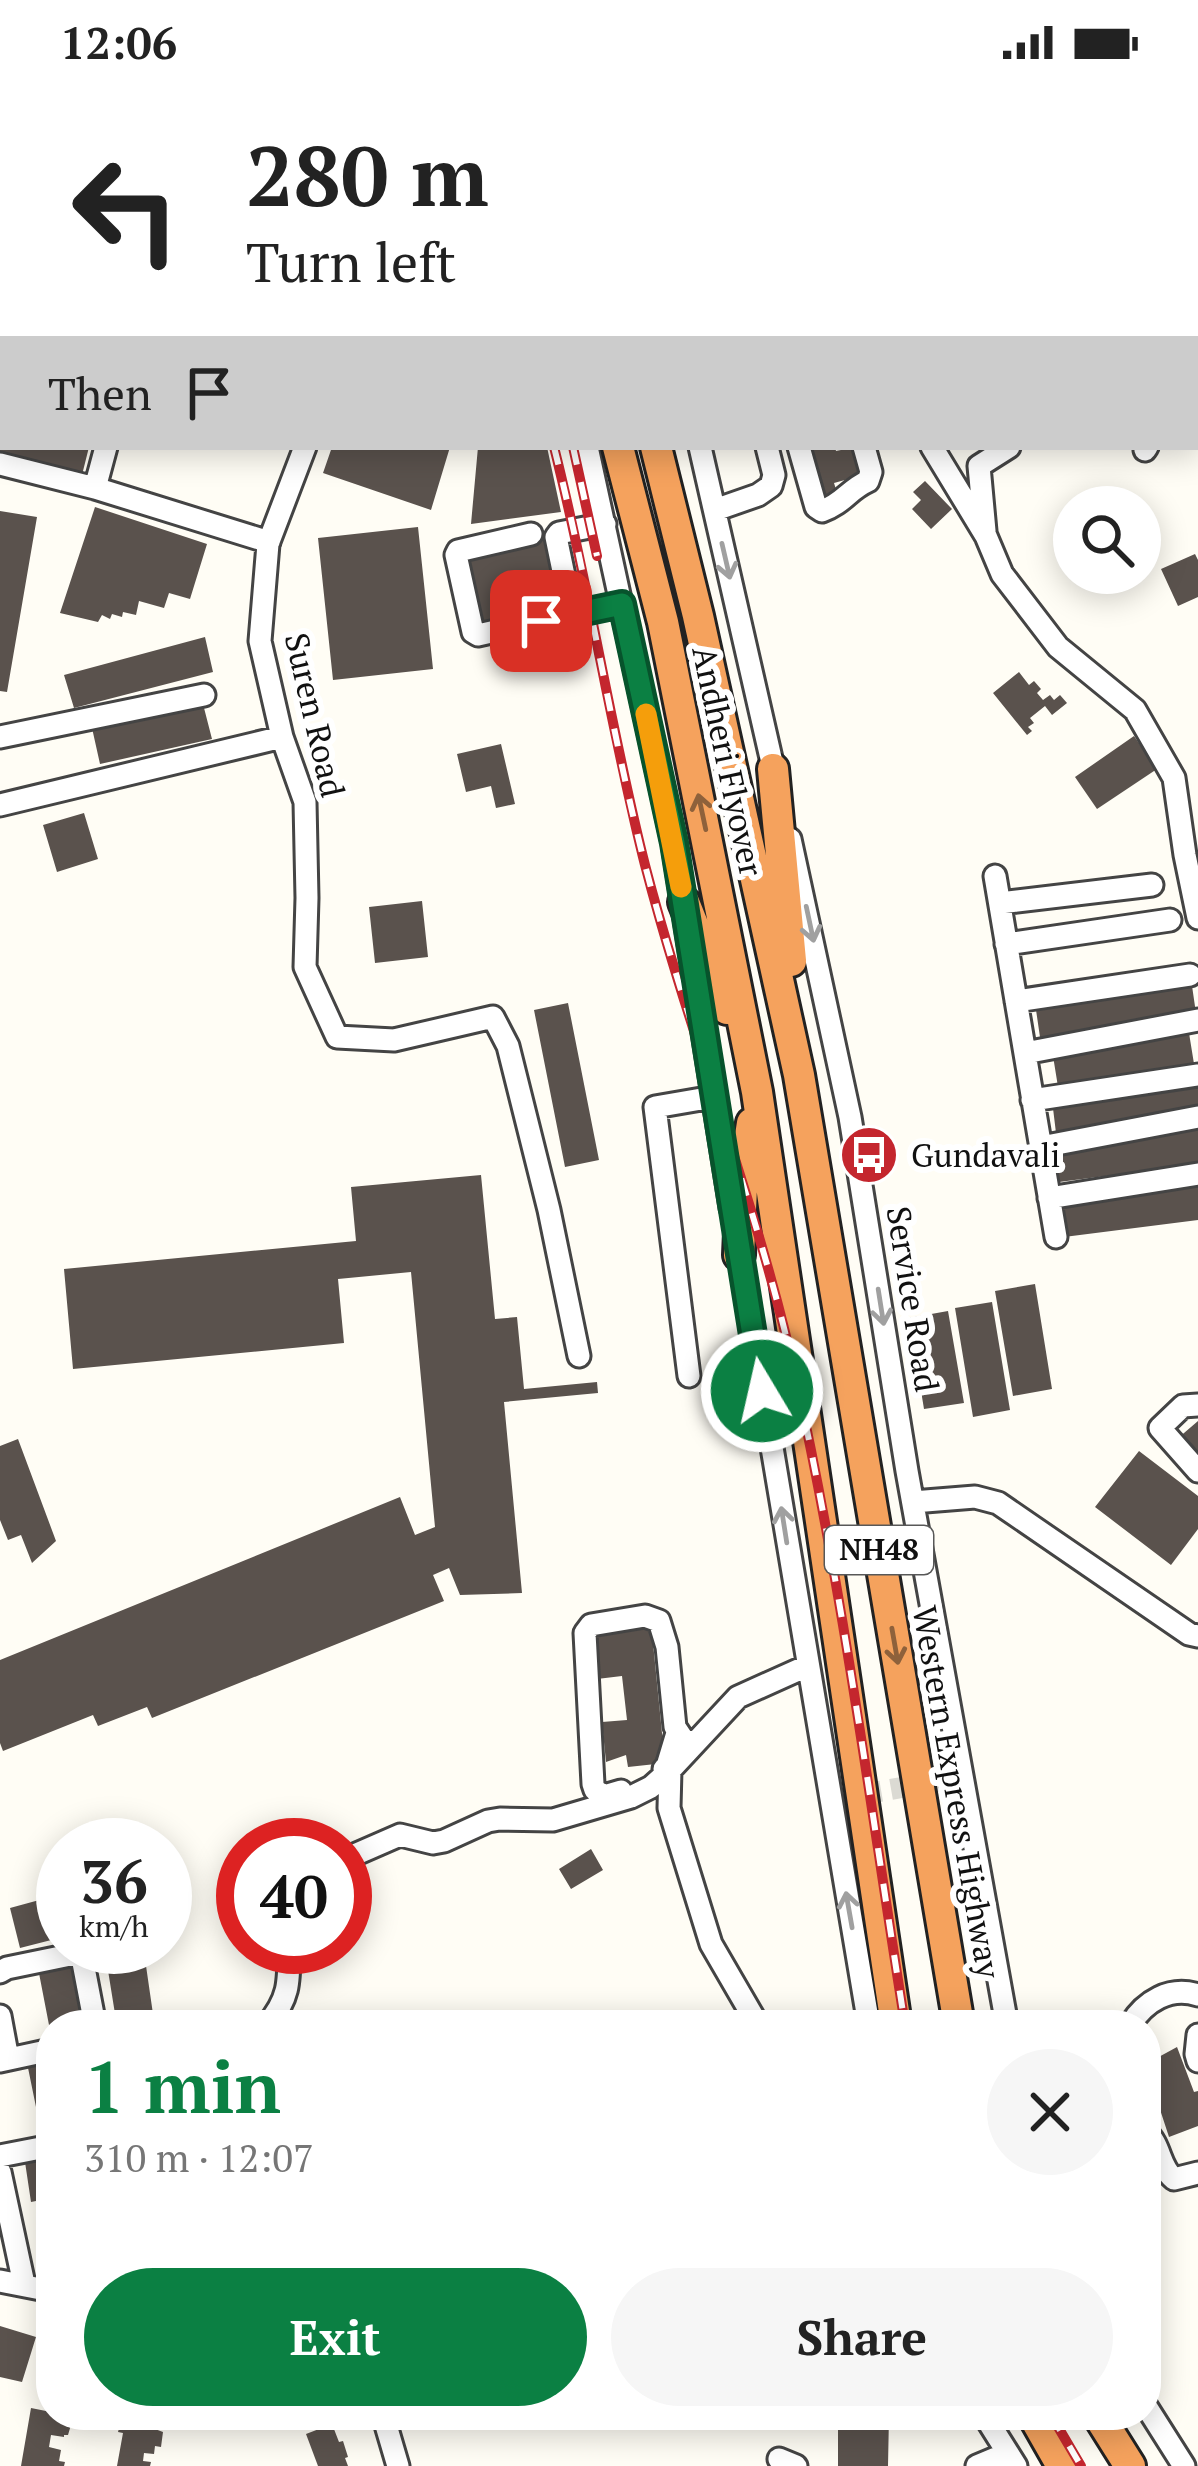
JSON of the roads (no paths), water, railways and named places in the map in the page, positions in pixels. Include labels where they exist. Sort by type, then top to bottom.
[{"type":"highway","name":"Andheri Flyover","points":[[619,450],[663,622],[757,1092]]},
{"type":"highway","name":"Andheri Flyover","points":[[657,450],[800,1075]]},
{"type":"highway","points":[[773,769],[800,1075]]},
{"type":"highway","points":[[684,902],[757,1092],[742,1187],[740,1255]]},
{"type":"highway","name":"Western Express Highway","points":[[800,1075],[956,2010]]},
{"type":"highway","name":"NH48","points":[[757,1092],[894,2010]]},
{"type":"highway","points":[[1042,2430],[1062,2466]]},
{"type":"highway","points":[[1107,2430],[1130,2466]]},
{"type":"street","points":[[94,488],[106,450]]},
{"type":"street","name":"Suren Road","points":[[304,450],[269,542],[260,641],[282,737],[305,802],[305,967],[337,1037],[394,1040],[493,1018],[508,1046],[579,1356]]},
{"type":"street","points":[[588,450],[684,902],[866,2010]]},
{"type":"street","name":"Service Road","points":[[701,450],[804,894],[850,1117],[1004,2010]]},
{"type":"street","points":[[715,510],[771,486],[774,475],[768,450]]},
{"type":"street","points":[[800,450],[816,507],[822,511],[842,504],[853,488],[868,481],[871,472],[865,450]]},
{"type":"street","points":[[934,450],[986,536],[1002,574],[1045,632],[1135,710],[1174,778],[1198,918]]},
{"type":"street","points":[[986,536],[979,466],[1004,450]]},
{"type":"street","points":[[0,464],[269,542]]},
{"type":"street","points":[[572,614],[556,537],[605,524]]},
{"type":"street","points":[[531,534],[458,551],[473,632],[478,635],[622,604]]},
{"type":"street","points":[[0,737],[204,695]]},
{"type":"street","points":[[0,805],[282,737]]},
{"type":"street","points":[[995,876],[1055,1237]]},
{"type":"street","points":[[1000,904],[1152,885]]},
{"type":"street","points":[[1006,944],[1170,920]]},
{"type":"street","points":[[1016,1001],[1190,975]]},
{"type":"street","points":[[1025,1053],[1198,1020]]},
{"type":"street","points":[[1032,1100],[1198,1075]]},
{"type":"street","points":[[689,1376],[656,1107],[713,1097]]},
{"type":"street","points":[[1040,1147],[1198,1117]]},
{"type":"street","points":[[1049,1198],[1198,1174]]},
{"type":"street","points":[[1198,1405],[1183,1406],[1160,1428],[1198,1472]]},
{"type":"street","points":[[913,1502],[975,1497],[998,1503],[1198,1636]]},
{"type":"street","points":[[372,1847],[400,1835],[444,1841],[488,1821],[553,1820],[631,1798],[670,1770],[686,1738],[659,1621],[645,1616],[591,1625],[585,1633],[595,1790],[604,1796],[646,1784],[668,1766],[686,1738],[739,1697],[807,1666]]},
{"type":"street","points":[[670,1770],[669,1808],[711,1944],[749,2010]]},
{"type":"street","points":[[0,1972],[36,1960]]},
{"type":"street","points":[[85,1974],[92,2010]]},
{"type":"street","points":[[280,2010],[289,1974]]},
{"type":"street","points":[[1140,2010],[1165,1993],[1184,1990],[1198,1995]]},
{"type":"street","points":[[0,2016],[4,2060],[36,2053]]},
{"type":"street","points":[[1198,2035],[1198,2061]]},
{"type":"street","points":[[0,2156],[36,2149]]},
{"type":"street","points":[[1161,2160],[1174,2179],[1198,2173]]},
{"type":"street","points":[[0,2172],[24,2284]]},
{"type":"street","points":[[0,2281],[36,2287]]},
{"type":"street","points":[[387,2430],[398,2466]]},
{"type":"street","points":[[977,2466],[1012,2460],[993,2430]]},
{"type":"street","points":[[1161,2430],[1184,2466]]},
{"type":"tunnel","points":[[830,1800],[962,1777]]},
{"type":"railway","points":[[555,450],[645,865],[763,1250],[796,1379],[842,1620],[903,2010]]},
{"type":"railway","points":[[574,450],[597,556]]},
{"type":"railway","points":[[1060,2430],[1081,2466]]},
{"type":"place","name":"Gundavali","points":[[869,1155]]}]
